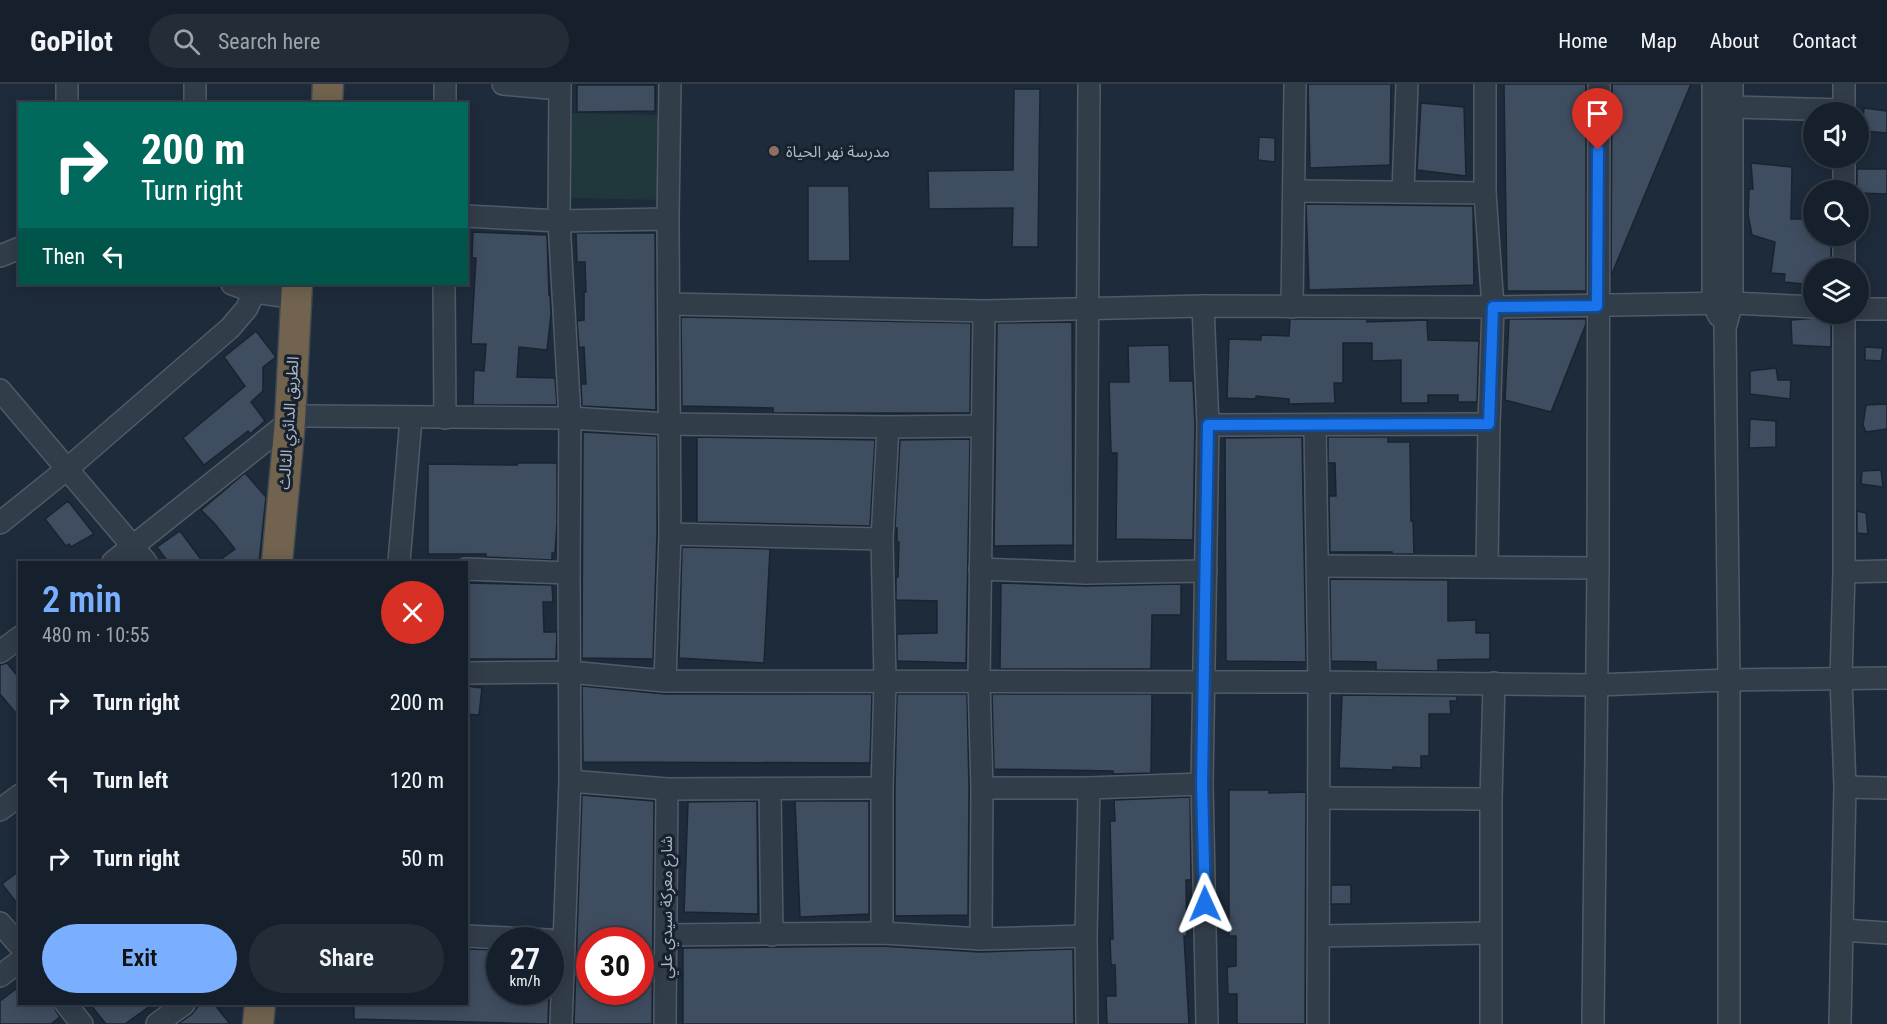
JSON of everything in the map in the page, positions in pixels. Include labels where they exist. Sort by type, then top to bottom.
[{"type":"highway","points":[[307,102],[308,84]]},
{"type":"highway","points":[[327,102],[328,84]]},
{"type":"highway","name":"الطريق الدائري الثالث","points":[[295,561],[303,288]]},
{"type":"highway","name":"الطريق الدائري الثالث","points":[[277,561],[298,419]]},
{"type":"highway","points":[[245,1024],[247,1005]]},
{"type":"highway","points":[[258,1024],[260,1005]]},
{"type":"street","points":[[67,84],[67,102]]},
{"type":"street","points":[[195,84],[195,102]]},
{"type":"street","points":[[445,84],[445,102]]},
{"type":"street","points":[[503,84],[560,86],[559,221],[570,418],[568,573],[570,781],[556,927]]},
{"type":"street","points":[[665,681],[670,534],[668,219],[670,84]]},
{"type":"street","points":[[1086,573],[1089,84]]},
{"type":"street","points":[[1292,307],[1295,84]]},
{"type":"street","points":[[1403,192],[1407,84]]},
{"type":"street","points":[[1485,84],[1485,192],[1493,307],[1487,567]]},
{"type":"street","points":[[1593,1024],[1598,568],[1599,84]]},
{"type":"street","points":[[1713,84],[1725,328],[1729,680],[1729,1024]]},
{"type":"street","points":[[1723,304],[1732,84]]},
{"type":"street","points":[[1844,84],[1844,102]]},
{"type":"street","points":[[1732,107],[1803,110]]},
{"type":"street","points":[[1294,191],[1485,192]]},
{"type":"street","points":[[468,216],[559,221],[668,219]]},
{"type":"street","points":[[0,256],[18,249]]},
{"type":"street","points":[[235,285],[254,292],[303,288]]},
{"type":"street","points":[[444,285],[445,418]]},
{"type":"street","points":[[0,523],[67,469],[230,328],[247,308],[254,292]]},
{"type":"street","points":[[669,304],[984,311],[1203,306],[1493,307],[1723,304],[1803,308]]},
{"type":"street","points":[[1203,306],[1208,425],[1202,784],[1207,1024]]},
{"type":"street","points":[[1869,309],[1887,309]]},
{"type":"street","points":[[981,939],[982,788],[979,680],[984,311]]},
{"type":"street","points":[[1840,1024],[1845,787],[1841,678],[1844,572],[1844,324]]},
{"type":"street","points":[[2,397],[67,469],[139,555]]},
{"type":"street","points":[[399,561],[411,418]]},
{"type":"street","points":[[117,561],[139,555],[298,419],[570,418],[669,424],[981,426]]},
{"type":"street","points":[[1208,425],[1489,424]]},
{"type":"street","points":[[1315,425],[1319,682],[1318,1024]]},
{"type":"street","points":[[882,933],[885,681],[882,539],[888,427]]},
{"type":"street","points":[[670,534],[882,539]]},
{"type":"street","points":[[1318,566],[1598,568]]},
{"type":"street","points":[[468,569],[568,573]]},
{"type":"street","points":[[980,569],[1086,573],[1206,571]]},
{"type":"street","points":[[1844,572],[1887,571]]},
{"type":"street","points":[[0,652],[18,638]]},
{"type":"street","points":[[468,673],[569,672],[665,681],[979,680],[1596,685],[1729,680],[1887,678]]},
{"type":"street","points":[[1491,1024],[1491,799],[1494,683]]},
{"type":"street","points":[[570,781],[667,789],[882,788]]},
{"type":"street","points":[[982,788],[1089,788],[1202,784]]},
{"type":"street","points":[[1845,787],[1887,788]]},
{"type":"street","points":[[1087,1024],[1089,788]]},
{"type":"street","name":"شارع معركة سيدي علي","points":[[665,1024],[667,789]]},
{"type":"street","points":[[770,789],[772,934]]},
{"type":"street","points":[[0,810],[18,796]]},
{"type":"street","points":[[1319,798],[1491,799]]},
{"type":"street","points":[[0,922],[18,944]]},
{"type":"street","points":[[1843,930],[1887,933]]},
{"type":"street","points":[[667,935],[882,933],[981,939],[1086,936]]},
{"type":"street","points":[[1319,936],[1490,933]]},
{"type":"street","points":[[468,936],[486,937]]},
{"type":"street","points":[[0,976],[18,962]]},
{"type":"street","points":[[67,1005],[82,1024]]},
{"type":"street","points":[[157,1024],[183,1005]]},
{"type":"street","points":[[560,1005],[561,1024]]},
{"type":"green space","points":[[571,113],[664,115],[662,200],[569,198]]},
{"type":"building","points":[[1308,84],[1391,84],[1390,165],[1310,168]]},
{"type":"building","points":[[1504,84],[1586,84],[1586,291],[1507,291]]},
{"type":"building","points":[[1612,84],[1691,84],[1611,276]]},
{"type":"building","points":[[577,85],[655,85],[655,111],[577,112]]},
{"type":"building","points":[[1014,89],[1040,89],[1038,247],[1012,247],[1013,208],[929,209],[928,171],[1013,170]]},
{"type":"building","points":[[1421,103],[1464,107],[1466,176],[1417,170]]},
{"type":"building","points":[[1869,109],[1887,111],[1887,133],[1869,132]]},
{"type":"building","points":[[1259,137],[1275,138],[1275,162],[1258,160]]},
{"type":"building","points":[[1751,163],[1792,167],[1791,219],[1803,219],[1803,246],[1831,246],[1831,258],[1803,258],[1803,284],[1784,282],[1785,274],[1771,273],[1775,242],[1752,235],[1748,215],[1749,189],[1753,189]]},
{"type":"building","points":[[1857,169],[1887,169],[1887,194],[1869,193],[1869,180],[1857,180]]},
{"type":"building","points":[[808,186],[849,186],[850,261],[808,261]]},
{"type":"building","points":[[1306,204],[1473,206],[1474,285],[1309,290]]},
{"type":"building","points":[[473,232],[547,235],[551,314],[547,350],[519,347],[517,377],[555,378],[557,405],[473,405],[474,370],[484,371],[486,344],[471,344],[476,258],[472,258]]},
{"type":"building","points":[[576,233],[655,233],[656,410],[582,406],[581,384],[586,384],[584,347],[579,348],[577,321],[584,320],[585,262],[577,262]]},
{"type":"building","points":[[681,317],[971,323],[970,413],[773,413],[773,408],[682,406]]},
{"type":"building","points":[[1290,319],[1367,319],[1367,322],[1427,320],[1428,340],[1479,341],[1477,402],[1458,402],[1458,395],[1428,395],[1428,403],[1401,403],[1401,360],[1372,361],[1372,343],[1343,343],[1343,383],[1334,383],[1335,403],[1289,404],[1289,399],[1256,396],[1256,399],[1227,398],[1229,339],[1261,340],[1261,335],[1289,336]]},
{"type":"building","points":[[1509,319],[1586,319],[1551,412],[1505,400]]},
{"type":"building","points":[[1803,319],[1803,324],[1831,324],[1831,347],[1792,345],[1791,320]]},
{"type":"building","points":[[1072,322],[1073,545],[994,546],[997,323]]},
{"type":"building","points":[[256,331],[276,357],[263,367],[263,391],[251,402],[265,421],[250,434],[248,431],[204,465],[183,438],[245,386],[224,357]]},
{"type":"building","points":[[1169,345],[1170,381],[1193,381],[1195,425],[1193,540],[1116,539],[1117,453],[1111,453],[1109,382],[1129,382],[1128,346]]},
{"type":"building","points":[[1865,347],[1883,348],[1881,361],[1865,360]]},
{"type":"building","points":[[1776,368],[1778,380],[1791,380],[1790,399],[1750,394],[1750,371]]},
{"type":"building","points":[[1887,404],[1887,429],[1866,432],[1863,425],[1866,405]]},
{"type":"building","points":[[1750,419],[1776,421],[1776,447],[1749,448]]},
{"type":"building","points":[[583,432],[657,436],[653,659],[582,658]]},
{"type":"building","points":[[697,437],[875,440],[870,526],[697,522]]},
{"type":"building","points":[[1302,437],[1306,662],[1226,661],[1225,438]]},
{"type":"building","points":[[1328,437],[1388,437],[1388,442],[1410,442],[1411,521],[1413,521],[1414,554],[1330,552],[1329,496],[1336,496],[1335,463],[1328,463]]},
{"type":"building","points":[[970,439],[966,663],[897,661],[897,634],[937,633],[937,601],[896,600],[899,542],[897,542],[897,528],[895,528],[900,440]]},
{"type":"building","points":[[517,463],[557,463],[557,523],[555,553],[552,553],[552,560],[486,557],[486,554],[428,554],[428,464],[517,465]]},
{"type":"building","points":[[1881,470],[1883,487],[1861,484],[1862,471]]},
{"type":"building","points":[[245,473],[266,497],[259,561],[218,561],[235,549],[201,510]]},
{"type":"building","points":[[68,501],[94,534],[71,547],[69,544],[66,546],[45,519]]},
{"type":"building","points":[[1857,511],[1866,513],[1868,534],[1857,533]]},
{"type":"building","points":[[180,531],[202,561],[167,561],[157,547]]},
{"type":"building","points":[[682,547],[770,549],[764,663],[679,658]]},
{"type":"building","points":[[1330,579],[1448,580],[1448,621],[1476,620],[1476,633],[1490,633],[1490,659],[1438,660],[1438,671],[1376,670],[1376,662],[1331,661]]},
{"type":"building","points":[[468,583],[552,585],[553,602],[543,602],[544,632],[557,632],[556,659],[468,659]]},
{"type":"building","points":[[1001,583],[1086,586],[1181,584],[1181,615],[1152,615],[1151,669],[1000,669]]},
{"type":"building","points":[[7,663],[18,677],[18,716],[0,694],[0,665]]},
{"type":"building","points":[[468,686],[482,688],[479,715],[468,714]]},
{"type":"building","points":[[582,686],[665,694],[872,694],[870,763],[583,762]]},
{"type":"building","points":[[897,694],[967,694],[968,915],[895,916]]},
{"type":"building","points":[[992,694],[1152,694],[1151,773],[1113,774],[1113,771],[994,769]]},
{"type":"building","points":[[1342,695],[1457,696],[1457,701],[1450,701],[1451,714],[1429,714],[1429,756],[1421,756],[1421,768],[1393,767],[1393,770],[1339,768]]},
{"type":"building","points":[[1229,790],[1269,790],[1269,793],[1306,792],[1305,1024],[1237,1024],[1237,994],[1228,994],[1227,967],[1236,966],[1236,936],[1229,936]]},
{"type":"building","points":[[582,795],[654,801],[653,927],[577,927]]},
{"type":"building","points":[[1190,797],[1191,880],[1186,880],[1187,936],[1184,936],[1189,1024],[1107,1024],[1106,996],[1116,996],[1115,965],[1111,965],[1110,939],[1113,939],[1110,821],[1115,821],[1114,800]]},
{"type":"building","points":[[757,801],[758,914],[684,912],[688,802]]},
{"type":"building","points":[[795,801],[869,801],[869,914],[800,917]]},
{"type":"building","points":[[18,872],[18,904],[2,884]]},
{"type":"building","points":[[1331,885],[1351,885],[1351,904],[1331,904]]},
{"type":"building","points":[[882,946],[980,952],[1073,949],[1074,1024],[683,1024],[683,948]]},
{"type":"building","points":[[468,949],[486,950],[486,1005],[549,1005],[548,1024],[354,1019],[354,1005],[468,1005]]},
{"type":"building","points":[[576,967],[576,1005],[652,1005],[652,1024],[574,1024]]},
{"type":"building","points":[[18,988],[18,1005],[54,1005],[60,1017],[51,1024],[0,1024],[0,1001]]},
{"type":"building","points":[[91,1005],[152,1005],[125,1024],[106,1024]]},
{"type":"building","points":[[199,1005],[215,1005],[230,1024],[178,1024],[192,1014]]},
{"type":"place","name":"مدرسة نهر الحياة","points":[[774,151]]},
{"type":"route","points":[[1205,904],[1202,784],[1208,425],[1489,424],[1493,307],[1597,306],[1598,150]]}]
